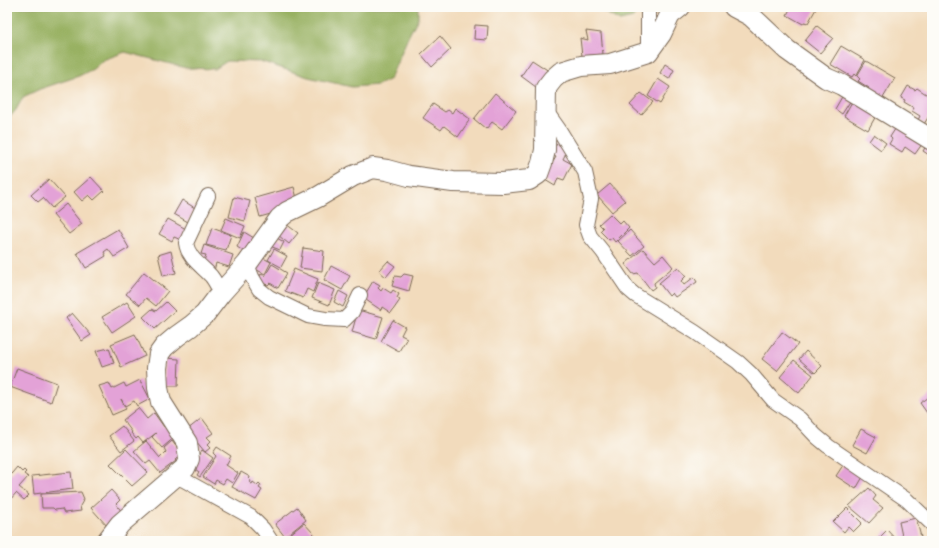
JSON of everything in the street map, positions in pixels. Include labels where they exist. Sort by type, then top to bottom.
[{"type":"street","points":[[648,7],[648,52]]},
{"type":"street","points":[[107,541],[120,524],[185,468],[189,459],[187,444],[162,402],[158,388],[156,376],[159,354],[164,348],[205,314],[221,293],[247,264],[280,218],[287,212],[318,197],[353,176],[373,168],[409,176],[453,182],[503,183],[530,180],[538,174],[545,150],[546,88],[562,72],[581,66],[610,64],[648,52],[661,34],[670,15],[680,7]]},
{"type":"street","points":[[734,7],[750,16],[788,50],[826,78],[842,85],[932,140]]},
{"type":"street","points":[[546,111],[584,172],[591,199],[586,225],[590,236],[603,252],[628,289],[635,295],[695,332],[738,362],[751,374],[773,400],[800,419],[816,436],[828,446],[907,500],[932,524]]},
{"type":"street","points":[[208,196],[186,243],[187,250],[211,276],[221,293]]},
{"type":"street","points":[[247,264],[259,289],[269,297],[308,316],[344,320],[352,312],[360,295]]},
{"type":"street","points":[[175,477],[184,480],[251,517],[263,529],[270,541]]},
{"type":"green space","points":[[7,7],[418,7],[418,18],[390,79],[378,85],[352,87],[308,77],[263,62],[227,61],[215,69],[186,68],[125,52],[103,60],[93,69],[79,76],[40,89],[23,97],[16,110],[7,120]]},
{"type":"green space","points":[[595,7],[640,7],[633,18],[620,21]]},
{"type":"building","points":[[791,7],[817,7],[808,23],[804,22],[803,24],[787,15]]},
{"type":"building","points":[[475,25],[488,26],[487,40],[474,39]]},
{"type":"building","points":[[817,26],[833,38],[820,53],[805,41]]},
{"type":"building","points":[[586,31],[601,33],[603,54],[582,56],[580,38],[588,40]]},
{"type":"building","points":[[440,36],[451,49],[432,67],[421,54]]},
{"type":"building","points":[[841,46],[865,60],[856,76],[854,74],[852,77],[830,64]]},
{"type":"building","points":[[532,60],[552,73],[540,90],[521,76]]},
{"type":"building","points":[[866,61],[895,78],[883,98],[867,90],[869,88],[858,81],[860,79],[857,76]]},
{"type":"building","points":[[665,64],[674,70],[669,79],[660,73]]},
{"type":"building","points":[[658,79],[670,87],[660,104],[648,96]]},
{"type":"building","points":[[908,86],[915,90],[917,88],[932,98],[932,115],[930,117],[929,116],[924,124],[918,120],[920,116],[912,111],[914,108],[904,102],[905,100],[901,98]]},
{"type":"building","points":[[495,93],[516,111],[502,129],[492,122],[486,129],[474,119]]},
{"type":"building","points":[[641,93],[653,102],[641,115],[630,105]]},
{"type":"building","points":[[843,95],[851,100],[842,114],[835,109]]},
{"type":"building","points":[[853,100],[877,114],[868,130],[844,116]]},
{"type":"building","points":[[433,104],[445,112],[448,110],[452,113],[455,108],[470,119],[458,137],[444,126],[441,130],[423,118]]},
{"type":"building","points":[[899,123],[925,140],[915,154],[905,147],[902,152],[889,144],[892,139],[890,137]]},
{"type":"building","points":[[874,134],[886,143],[881,150],[869,141]]},
{"type":"building","points":[[929,141],[932,143],[932,157],[923,151]]},
{"type":"building","points":[[557,144],[568,149],[563,159],[572,164],[564,180],[558,178],[555,186],[540,177],[548,170],[556,157],[550,154]]},
{"type":"building","points":[[91,177],[104,191],[94,200],[89,195],[82,201],[74,192]]},
{"type":"building","points":[[49,179],[65,197],[52,208],[43,198],[38,202],[31,195]]},
{"type":"building","points":[[610,184],[625,201],[612,212],[597,195]]},
{"type":"building","points":[[294,187],[299,206],[260,217],[255,198]]},
{"type":"building","points":[[234,197],[250,201],[245,221],[229,217]]},
{"type":"building","points":[[182,200],[195,208],[188,222],[174,214]]},
{"type":"building","points":[[66,204],[82,224],[69,234],[53,215]]},
{"type":"building","points":[[610,214],[620,224],[623,221],[629,228],[615,242],[612,238],[609,240],[600,231],[603,228],[599,224]]},
{"type":"building","points":[[226,218],[245,226],[240,238],[221,230]]},
{"type":"building","points":[[168,219],[186,229],[181,240],[174,237],[172,241],[159,234]]},
{"type":"building","points":[[286,224],[298,233],[289,244],[278,235]]},
{"type":"building","points":[[212,228],[231,235],[226,250],[206,245]]},
{"type":"building","points":[[118,229],[129,248],[114,257],[108,249],[104,252],[106,256],[86,268],[77,253]]},
{"type":"building","points":[[630,230],[644,246],[632,256],[618,241]]},
{"type":"building","points":[[244,232],[254,238],[245,252],[237,247]]},
{"type":"building","points":[[275,237],[284,242],[280,250],[270,246]]},
{"type":"building","points":[[204,245],[233,255],[229,267],[216,263],[214,271],[202,267],[206,255],[201,254]]},
{"type":"building","points":[[303,248],[324,251],[322,271],[300,268]]},
{"type":"building","points":[[274,249],[287,256],[281,267],[268,260]]},
{"type":"building","points":[[643,249],[655,262],[663,255],[673,267],[654,283],[655,287],[651,290],[638,273],[633,274],[625,264]]},
{"type":"building","points":[[171,251],[176,273],[163,276],[158,255]]},
{"type":"building","points":[[259,256],[271,262],[265,274],[253,268]]},
{"type":"building","points":[[388,261],[395,266],[386,277],[379,271]]},
{"type":"building","points":[[272,264],[287,273],[278,288],[270,283],[265,285],[257,281],[261,274],[265,276]]},
{"type":"building","points":[[331,266],[350,276],[342,290],[324,280]]},
{"type":"building","points":[[678,267],[686,276],[681,281],[684,285],[694,277],[697,282],[675,297],[672,293],[669,296],[659,283]]},
{"type":"building","points":[[294,269],[318,279],[313,292],[307,289],[303,298],[285,291]]},
{"type":"building","points":[[144,272],[168,291],[156,306],[146,298],[140,305],[126,294]]},
{"type":"building","points":[[404,274],[413,276],[409,291],[392,286],[395,276],[401,277]]},
{"type":"building","points":[[373,281],[380,285],[378,288],[381,291],[383,288],[391,293],[393,290],[399,294],[397,298],[400,300],[391,313],[382,307],[381,310],[363,298]]},
{"type":"building","points":[[318,283],[335,290],[329,305],[312,298]]},
{"type":"building","points":[[339,291],[348,296],[343,307],[334,302]]},
{"type":"building","points":[[127,302],[136,316],[112,332],[102,317]]},
{"type":"building","points":[[166,302],[175,311],[155,329],[143,317],[152,309],[156,311]]},
{"type":"building","points":[[358,310],[383,317],[376,339],[352,332]]},
{"type":"building","points":[[72,313],[91,335],[82,341],[66,318]]},
{"type":"building","points":[[393,320],[405,327],[401,335],[407,338],[399,351],[381,341]]},
{"type":"building","points":[[782,332],[798,344],[777,371],[762,359]]},
{"type":"building","points":[[135,334],[145,356],[121,367],[111,344]]},
{"type":"building","points":[[109,348],[114,363],[102,367],[96,351]]},
{"type":"building","points":[[806,351],[822,366],[815,373],[799,359]]},
{"type":"building","points":[[165,358],[179,359],[178,386],[164,386]]},
{"type":"building","points":[[794,360],[813,375],[799,393],[780,377]]},
{"type":"building","points":[[17,368],[57,383],[51,402],[10,387]]},
{"type":"building","points":[[140,380],[150,399],[137,406],[134,401],[125,406],[121,399],[126,409],[112,415],[99,386],[109,383],[112,389],[124,383],[126,387]]},
{"type":"building","points":[[932,394],[932,420],[920,403]]},
{"type":"building","points":[[138,408],[147,419],[154,413],[164,427],[166,425],[176,436],[162,448],[152,437],[156,433],[143,443],[138,437],[136,439],[123,420]]},
{"type":"building","points":[[202,418],[213,433],[207,437],[211,441],[207,445],[210,448],[205,452],[187,430]]},
{"type":"building","points":[[122,426],[134,441],[121,451],[109,436]]},
{"type":"building","points":[[861,429],[876,437],[867,453],[852,445]]},
{"type":"building","points":[[146,441],[160,458],[166,452],[164,448],[172,441],[182,454],[175,460],[176,461],[160,473],[150,461],[146,464],[134,451]]},
{"type":"building","points":[[217,447],[231,456],[226,465],[238,473],[232,483],[226,479],[223,484],[216,480],[214,484],[203,477],[216,456],[213,453]]},
{"type":"building","points":[[126,449],[148,472],[132,486],[110,464]]},
{"type":"building","points":[[202,450],[213,458],[200,477],[197,475],[199,472],[191,466]]},
{"type":"building","points":[[845,462],[864,475],[856,489],[836,476]]},
{"type":"building","points":[[17,467],[22,472],[24,470],[26,472],[24,474],[28,477],[19,487],[29,495],[24,500],[16,493],[9,501],[7,495],[7,479]]},
{"type":"building","points":[[71,472],[73,489],[34,494],[32,476]]},
{"type":"building","points":[[241,472],[250,477],[250,483],[252,484],[253,482],[257,485],[259,483],[261,485],[259,488],[262,490],[256,500],[232,487]]},
{"type":"building","points":[[869,488],[876,496],[873,500],[883,508],[869,523],[849,506]]},
{"type":"building","points":[[111,490],[120,500],[116,504],[122,512],[107,526],[91,508]]},
{"type":"building","points":[[81,492],[84,499],[80,506],[81,511],[64,513],[62,509],[55,510],[53,508],[42,508],[41,494]]},
{"type":"building","points":[[297,507],[306,520],[285,537],[275,524]]},
{"type":"building","points":[[847,508],[862,523],[853,532],[848,527],[844,532],[833,522]]},
{"type":"building","points":[[916,518],[921,537],[903,541],[899,522]]},
{"type":"building","points":[[304,523],[314,534],[306,541],[287,541],[285,538]]},
{"type":"building","points":[[887,530],[897,541],[876,541]]}]
